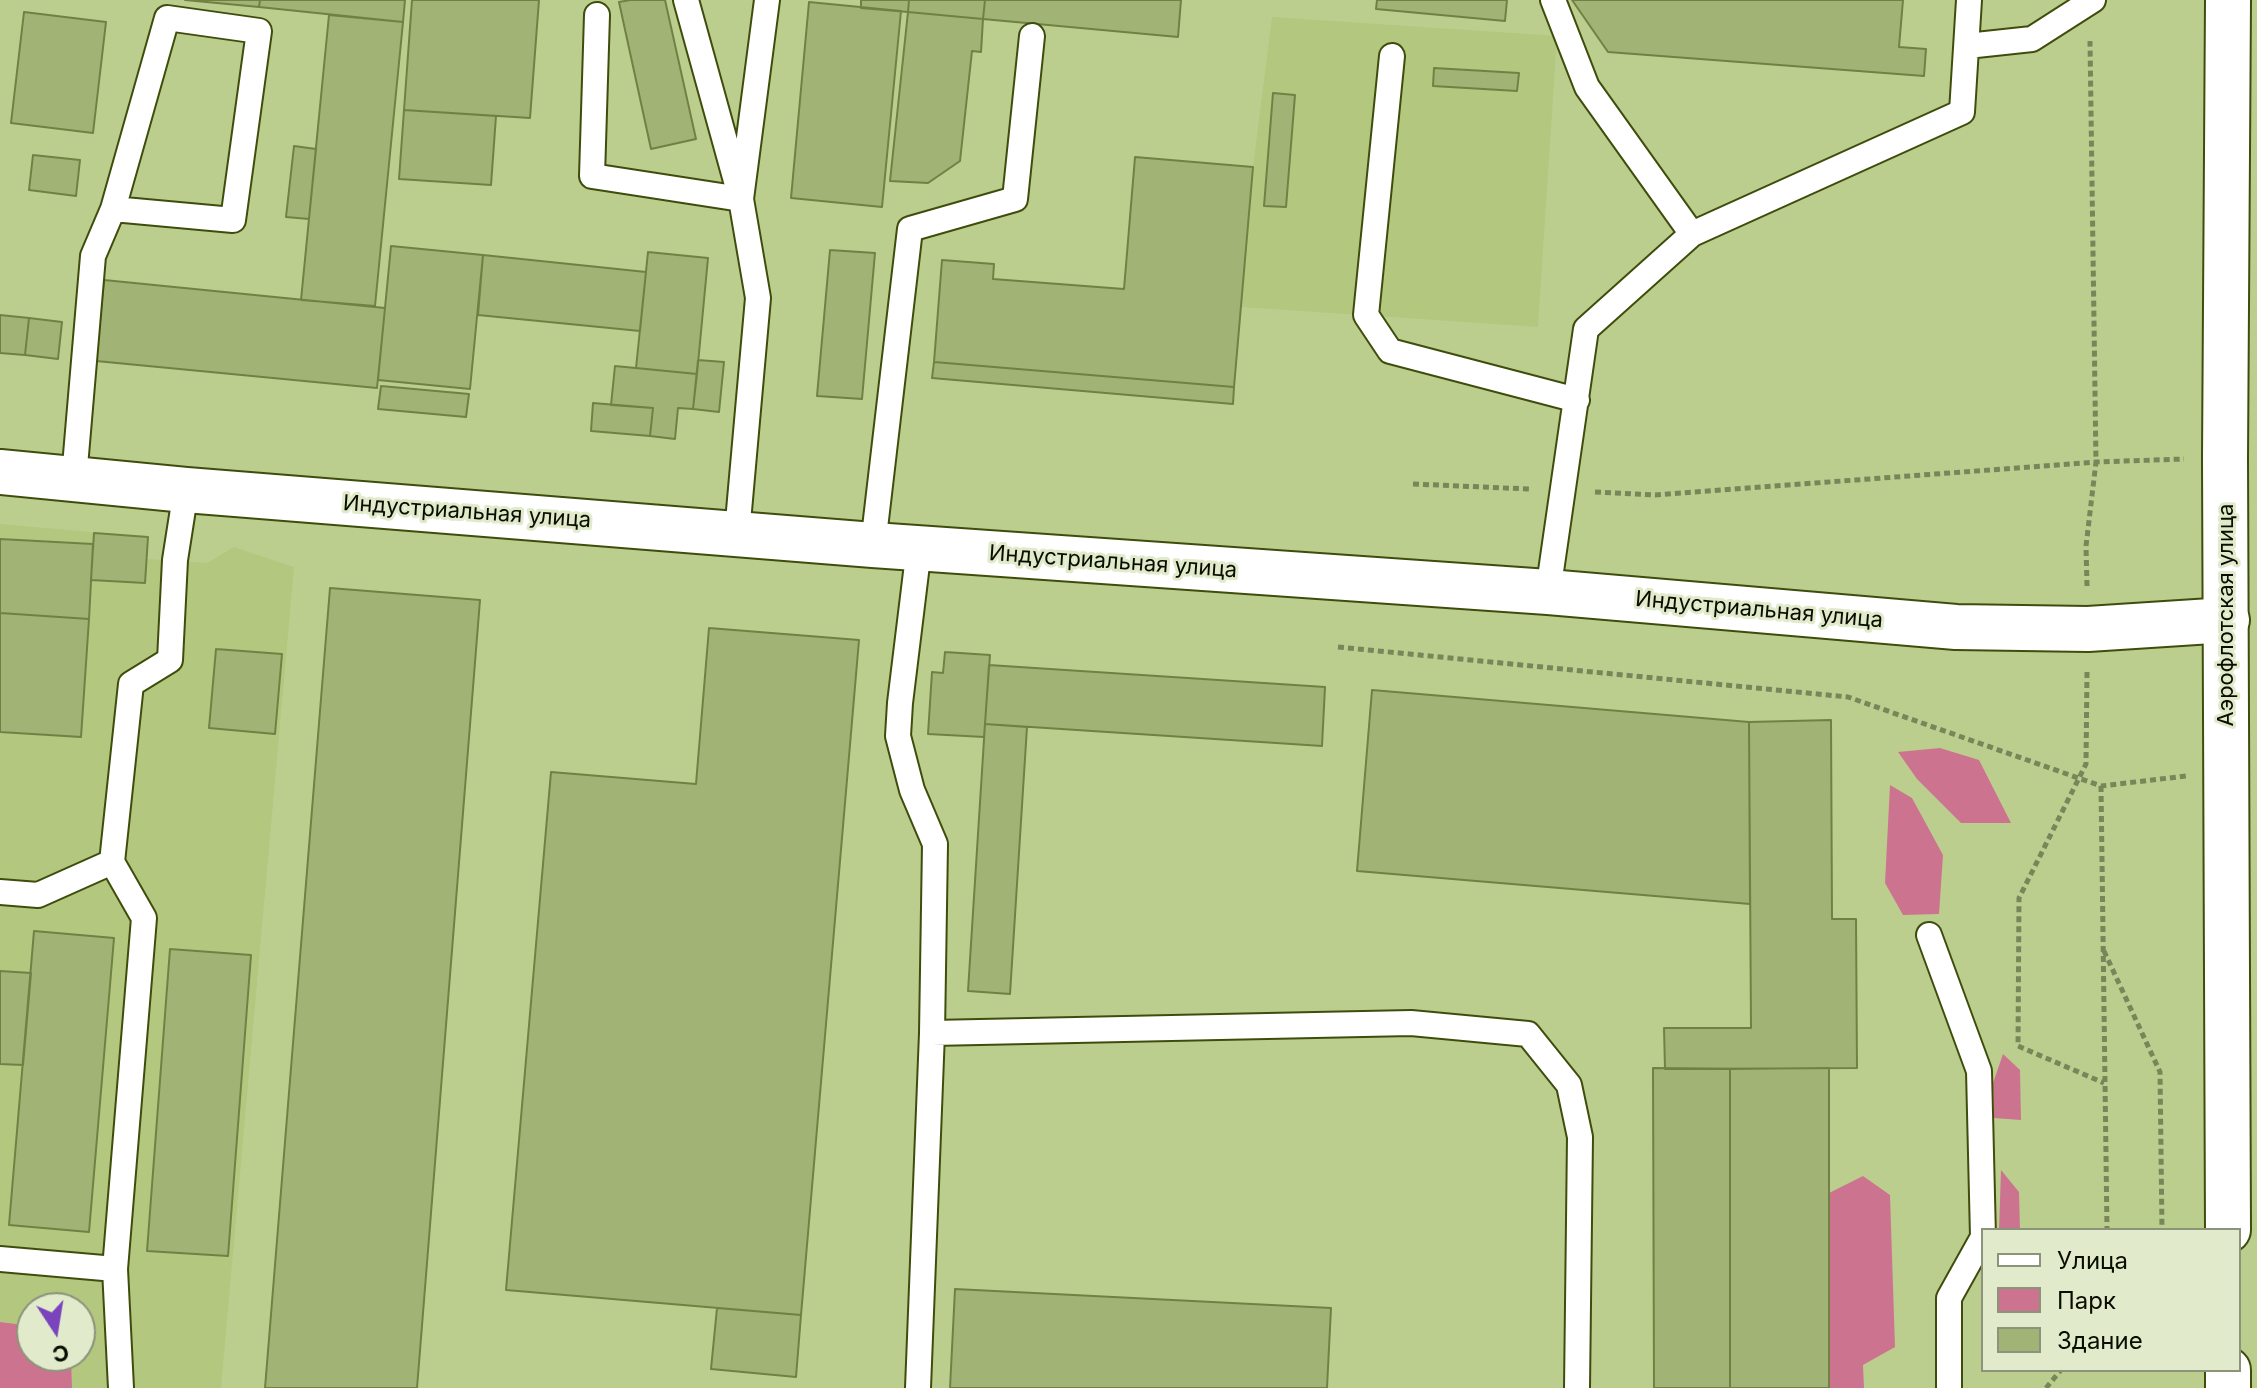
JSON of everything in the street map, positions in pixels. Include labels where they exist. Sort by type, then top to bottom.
[{"type":"main road","name":"Аэрофлотская улица","points":[[2228,0],[2225,458],[2242,618],[2227,771],[2228,1228]]},
{"type":"main road","name":"Индустриальная улица","points":[[0,472],[186,490],[873,545],[1548,592],[1956,627],[2088,629],[2242,618]]},
{"type":"lane","points":[[686,0],[741,199],[758,298],[737,533]]},
{"type":"lane","points":[[741,199],[767,0]]},
{"type":"lane","points":[[1553,0],[1587,87],[1692,234]]},
{"type":"lane","points":[[1548,592],[1586,329],[1692,234],[1962,112],[1969,0]]},
{"type":"lane","points":[[1967,46],[2032,39],[2091,2]]},
{"type":"lane","points":[[597,15],[592,176],[741,199]]},
{"type":"lane","points":[[74,478],[93,256],[113,209],[167,18],[259,31],[233,220],[113,209]]},
{"type":"lane","points":[[873,545],[910,229],[1015,199],[1032,36]]},
{"type":"lane","points":[[1392,56],[1366,315],[1390,351],[1577,400]]},
{"type":"lane","points":[[121,1388],[115,1269],[144,918],[112,862],[131,684],[170,660],[175,560],[186,490]]},
{"type":"lane","points":[[918,1388],[932,1033],[935,844],[912,790],[898,736],[919,548]]},
{"type":"lane","points":[[0,892],[38,895],[112,862]]},
{"type":"lane","points":[[1929,935],[1979,1071],[1983,1228]]},
{"type":"lane","points":[[932,1033],[1411,1023],[1528,1034],[1569,1085],[1580,1137],[1577,1388]]},
{"type":"lane","points":[[1949,1388],[1949,1298],[1981,1241]]},
{"type":"lane","points":[[0,1259],[115,1269]]},
{"type":"path","points":[[2091,2],[2096,462],[2086,546],[2086,764],[2019,898],[2018,1046],[2104,1083]]},
{"type":"path","points":[[1413,484],[1655,495],[2096,462],[2225,458]]},
{"type":"path","points":[[1338,647],[1848,697],[2101,786],[2227,771]]},
{"type":"path","points":[[2101,786],[2107,1228]]},
{"type":"path","points":[[2102,946],[2160,1072],[2162,1228]]},
{"type":"path","points":[[2046,1388],[2059,1372]]},
{"type":"shaded area","points":[[1272,17],[1557,36],[1538,327],[1241,307],[1253,167]]},
{"type":"shaded area","points":[[0,524],[148,537],[147,559],[207,563],[234,547],[294,567],[221,1388],[72,1388],[72,1372],[96,1372],[96,1292],[16,1292],[16,1324],[0,1322]]},
{"type":"green space","points":[[1940,748],[1979,760],[2011,823],[1961,823],[1917,779],[1898,752]]},
{"type":"green space","points":[[1890,785],[1912,798],[1943,855],[1939,914],[1903,915],[1885,883]]},
{"type":"green space","points":[[2003,1054],[2020,1070],[2021,1120],[1994,1118],[1993,1083]]},
{"type":"green space","points":[[2001,1170],[2019,1192],[2020,1228],[1999,1228]]},
{"type":"green space","points":[[1863,1176],[1890,1195],[1895,1347],[1863,1365],[1864,1388],[1829,1388],[1829,1193]]},
{"type":"green space","points":[[0,1322],[16,1324],[16,1372],[72,1372],[72,1388],[0,1388]]},
{"type":"building","points":[[185,0],[260,0],[259,7]]},
{"type":"building","points":[[260,0],[405,0],[403,22],[259,7]]},
{"type":"building","points":[[412,0],[539,0],[530,118],[404,110]]},
{"type":"building","points":[[665,0],[696,139],[651,149],[619,2]]},
{"type":"building","points":[[861,0],[909,0],[908,12],[861,8]]},
{"type":"building","points":[[909,0],[985,0],[983,19],[908,12]]},
{"type":"building","points":[[985,0],[1181,0],[1178,37],[983,19]]},
{"type":"building","points":[[1377,0],[1507,0],[1505,21],[1376,9]]},
{"type":"building","points":[[1572,0],[1903,0],[1899,47],[1926,49],[1924,76],[1608,52]]},
{"type":"building","points":[[809,2],[901,11],[882,207],[791,198]]},
{"type":"building","points":[[24,12],[106,22],[93,133],[11,123]]},
{"type":"building","points":[[908,12],[983,19],[981,52],[972,51],[960,161],[928,183],[890,181]]},
{"type":"building","points":[[329,15],[403,22],[375,306],[301,300]]},
{"type":"building","points":[[1434,68],[1519,73],[1517,91],[1433,86]]},
{"type":"building","points":[[1273,93],[1295,95],[1286,207],[1264,206]]},
{"type":"building","points":[[404,110],[496,116],[491,185],[399,179]]},
{"type":"building","points":[[294,146],[316,149],[309,219],[286,217]]},
{"type":"building","points":[[33,155],[80,160],[76,196],[29,190]]},
{"type":"building","points":[[1135,157],[1253,167],[1234,387],[934,362],[942,260],[994,264],[993,279],[1124,289]]},
{"type":"building","points":[[391,246],[483,255],[470,389],[378,380]]},
{"type":"building","points":[[830,250],[875,253],[862,399],[817,396]]},
{"type":"building","points":[[648,252],[708,258],[697,374],[636,368]]},
{"type":"building","points":[[483,255],[646,272],[640,331],[478,315]]},
{"type":"building","points":[[104,280],[385,308],[377,388],[96,361]]},
{"type":"building","points":[[0,315],[29,318],[25,355],[0,353]]},
{"type":"building","points":[[29,318],[62,322],[58,359],[25,355]]},
{"type":"building","points":[[698,360],[724,362],[719,412],[693,409]]},
{"type":"building","points":[[934,362],[1234,387],[1233,404],[932,378]]},
{"type":"building","points":[[615,366],[697,374],[693,409],[678,408],[675,439],[650,436],[653,408],[611,405]]},
{"type":"building","points":[[381,386],[469,394],[466,417],[378,409]]},
{"type":"building","points":[[593,403],[653,408],[650,436],[591,431]]},
{"type":"building","points":[[94,533],[148,537],[145,583],[91,580]]},
{"type":"building","points":[[0,539],[93,544],[89,619],[0,613]]},
{"type":"building","points":[[330,588],[480,600],[417,1388],[265,1388]]},
{"type":"building","points":[[0,613],[89,619],[81,737],[0,732]]},
{"type":"building","points":[[709,628],[859,640],[801,1315],[506,1290],[551,772],[696,784]]},
{"type":"building","points":[[216,649],[282,654],[275,734],[209,728]]},
{"type":"building","points":[[945,652],[990,655],[984,737],[928,734],[932,672],[943,673]]},
{"type":"building","points":[[989,665],[1325,687],[1322,746],[985,724]]},
{"type":"building","points":[[1372,690],[1749,722],[1750,904],[1357,871]]},
{"type":"building","points":[[1831,720],[1832,919],[1856,919],[1857,1068],[1665,1069],[1664,1028],[1751,1028],[1749,722]]},
{"type":"building","points":[[985,724],[1027,727],[1010,994],[968,991]]},
{"type":"building","points":[[34,931],[114,938],[89,1232],[9,1225]]},
{"type":"building","points":[[170,949],[251,955],[228,1256],[147,1251]]},
{"type":"building","points":[[0,971],[31,973],[23,1065],[0,1064]]},
{"type":"building","points":[[1653,1068],[1730,1069],[1730,1388],[1654,1388]]},
{"type":"building","points":[[1829,1068],[1829,1388],[1730,1388],[1730,1069]]},
{"type":"building","points":[[955,1289],[1331,1308],[1327,1388],[950,1388]]},
{"type":"building","points":[[717,1308],[801,1315],[796,1377],[711,1369]]}]
